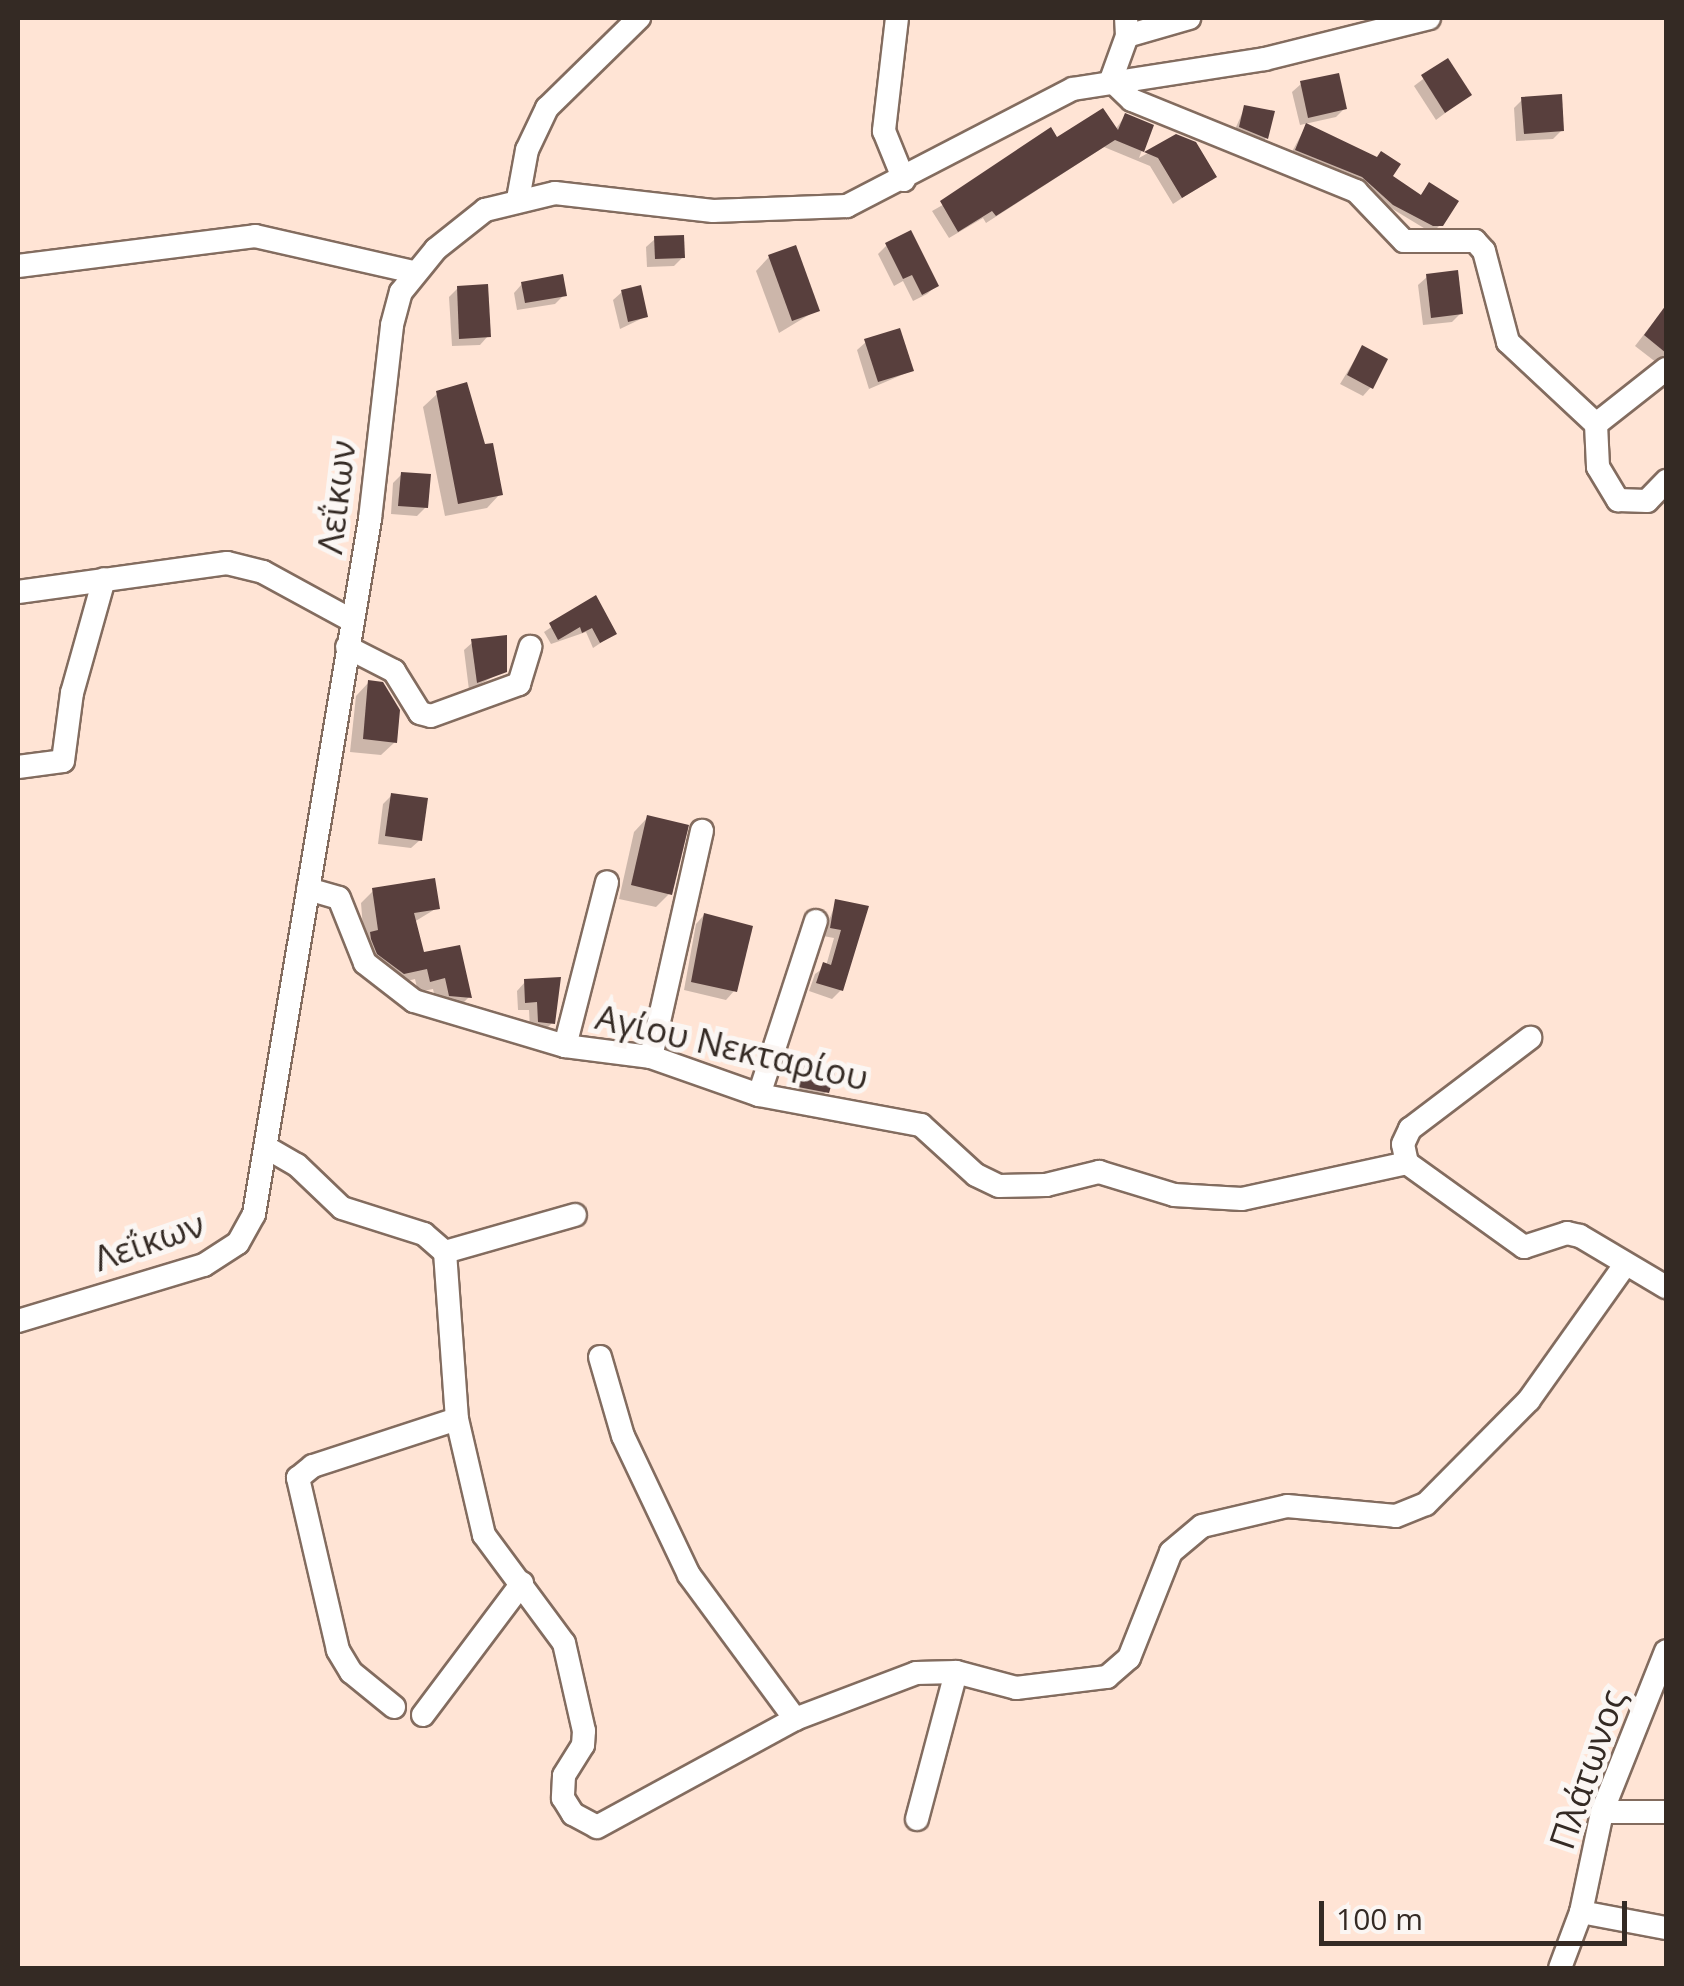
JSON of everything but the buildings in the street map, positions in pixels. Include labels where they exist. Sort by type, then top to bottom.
[{"type":"street","points":[[518,198],[527,150],[546,108],[639,18]]},
{"type":"street","points":[[897,18],[884,131],[904,180]]},
{"type":"street","points":[[1189,18],[1126,27],[1112,80],[1132,100],[1356,191],[1404,241],[1475,240],[1484,251],[1508,342],[1596,424],[1598,467],[1618,500],[1647,502],[1666,481]]},
{"type":"street","name":"Λεΐκων","points":[[18,1321],[179,1274],[231,1249],[254,1214],[268,1149],[353,622],[392,326],[414,272],[486,210],[518,198],[572,193],[714,211],[818,212],[862,202],[1040,102],[1112,80],[1265,59],[1429,18]]},
{"type":"street","points":[[18,266],[255,236],[414,272]]},
{"type":"street","points":[[1596,424],[1666,368]]},
{"type":"street","points":[[18,592],[236,564],[283,581],[353,622]]},
{"type":"street","points":[[18,767],[64,761],[72,693],[104,579]]},
{"type":"street","points":[[347,647],[394,671],[420,713],[431,716],[518,684],[530,647]]},
{"type":"street","points":[[651,1057],[702,830]]},
{"type":"street","points":[[566,1046],[607,882]]},
{"type":"street","name":"Αγίου Νεκταρίου","points":[[308,890],[338,898],[365,962],[402,994],[566,1046],[651,1057],[759,1095],[922,1125],[976,1175],[999,1186],[1046,1186],[1099,1172],[1174,1195],[1242,1199],[1407,1163]]},
{"type":"street","points":[[759,1095],[816,922]]},
{"type":"street","points":[[1530,1038],[1410,1130],[1403,1144],[1407,1163],[1524,1247],[1566,1233],[1666,1286]]},
{"type":"street","points":[[268,1149],[297,1164],[342,1208],[424,1234],[445,1252],[457,1419],[484,1535],[564,1643],[584,1732],[562,1788],[586,1824],[612,1822],[648,1796],[796,1719],[916,1673],[956,1672],[1016,1688],[1107,1677],[1129,1658],[1171,1552],[1202,1526],[1287,1506],[1396,1516],[1426,1504],[1530,1400],[1624,1265]]},
{"type":"street","points":[[445,1252],[576,1215]]},
{"type":"street","points":[[600,1357],[623,1436],[689,1575],[796,1719]]},
{"type":"street","points":[[394,1707],[351,1672],[338,1650],[298,1478],[313,1466],[457,1419]]},
{"type":"street","points":[[423,1715],[522,1583]]},
{"type":"street","name":"Πλάτωνος","points":[[1560,1968],[1581,1912],[1602,1812],[1666,1651]]},
{"type":"street","points":[[918,1819],[956,1672]]},
{"type":"street","points":[[1602,1812],[1666,1812]]},
{"type":"street","points":[[1581,1912],[1666,1928]]}]
